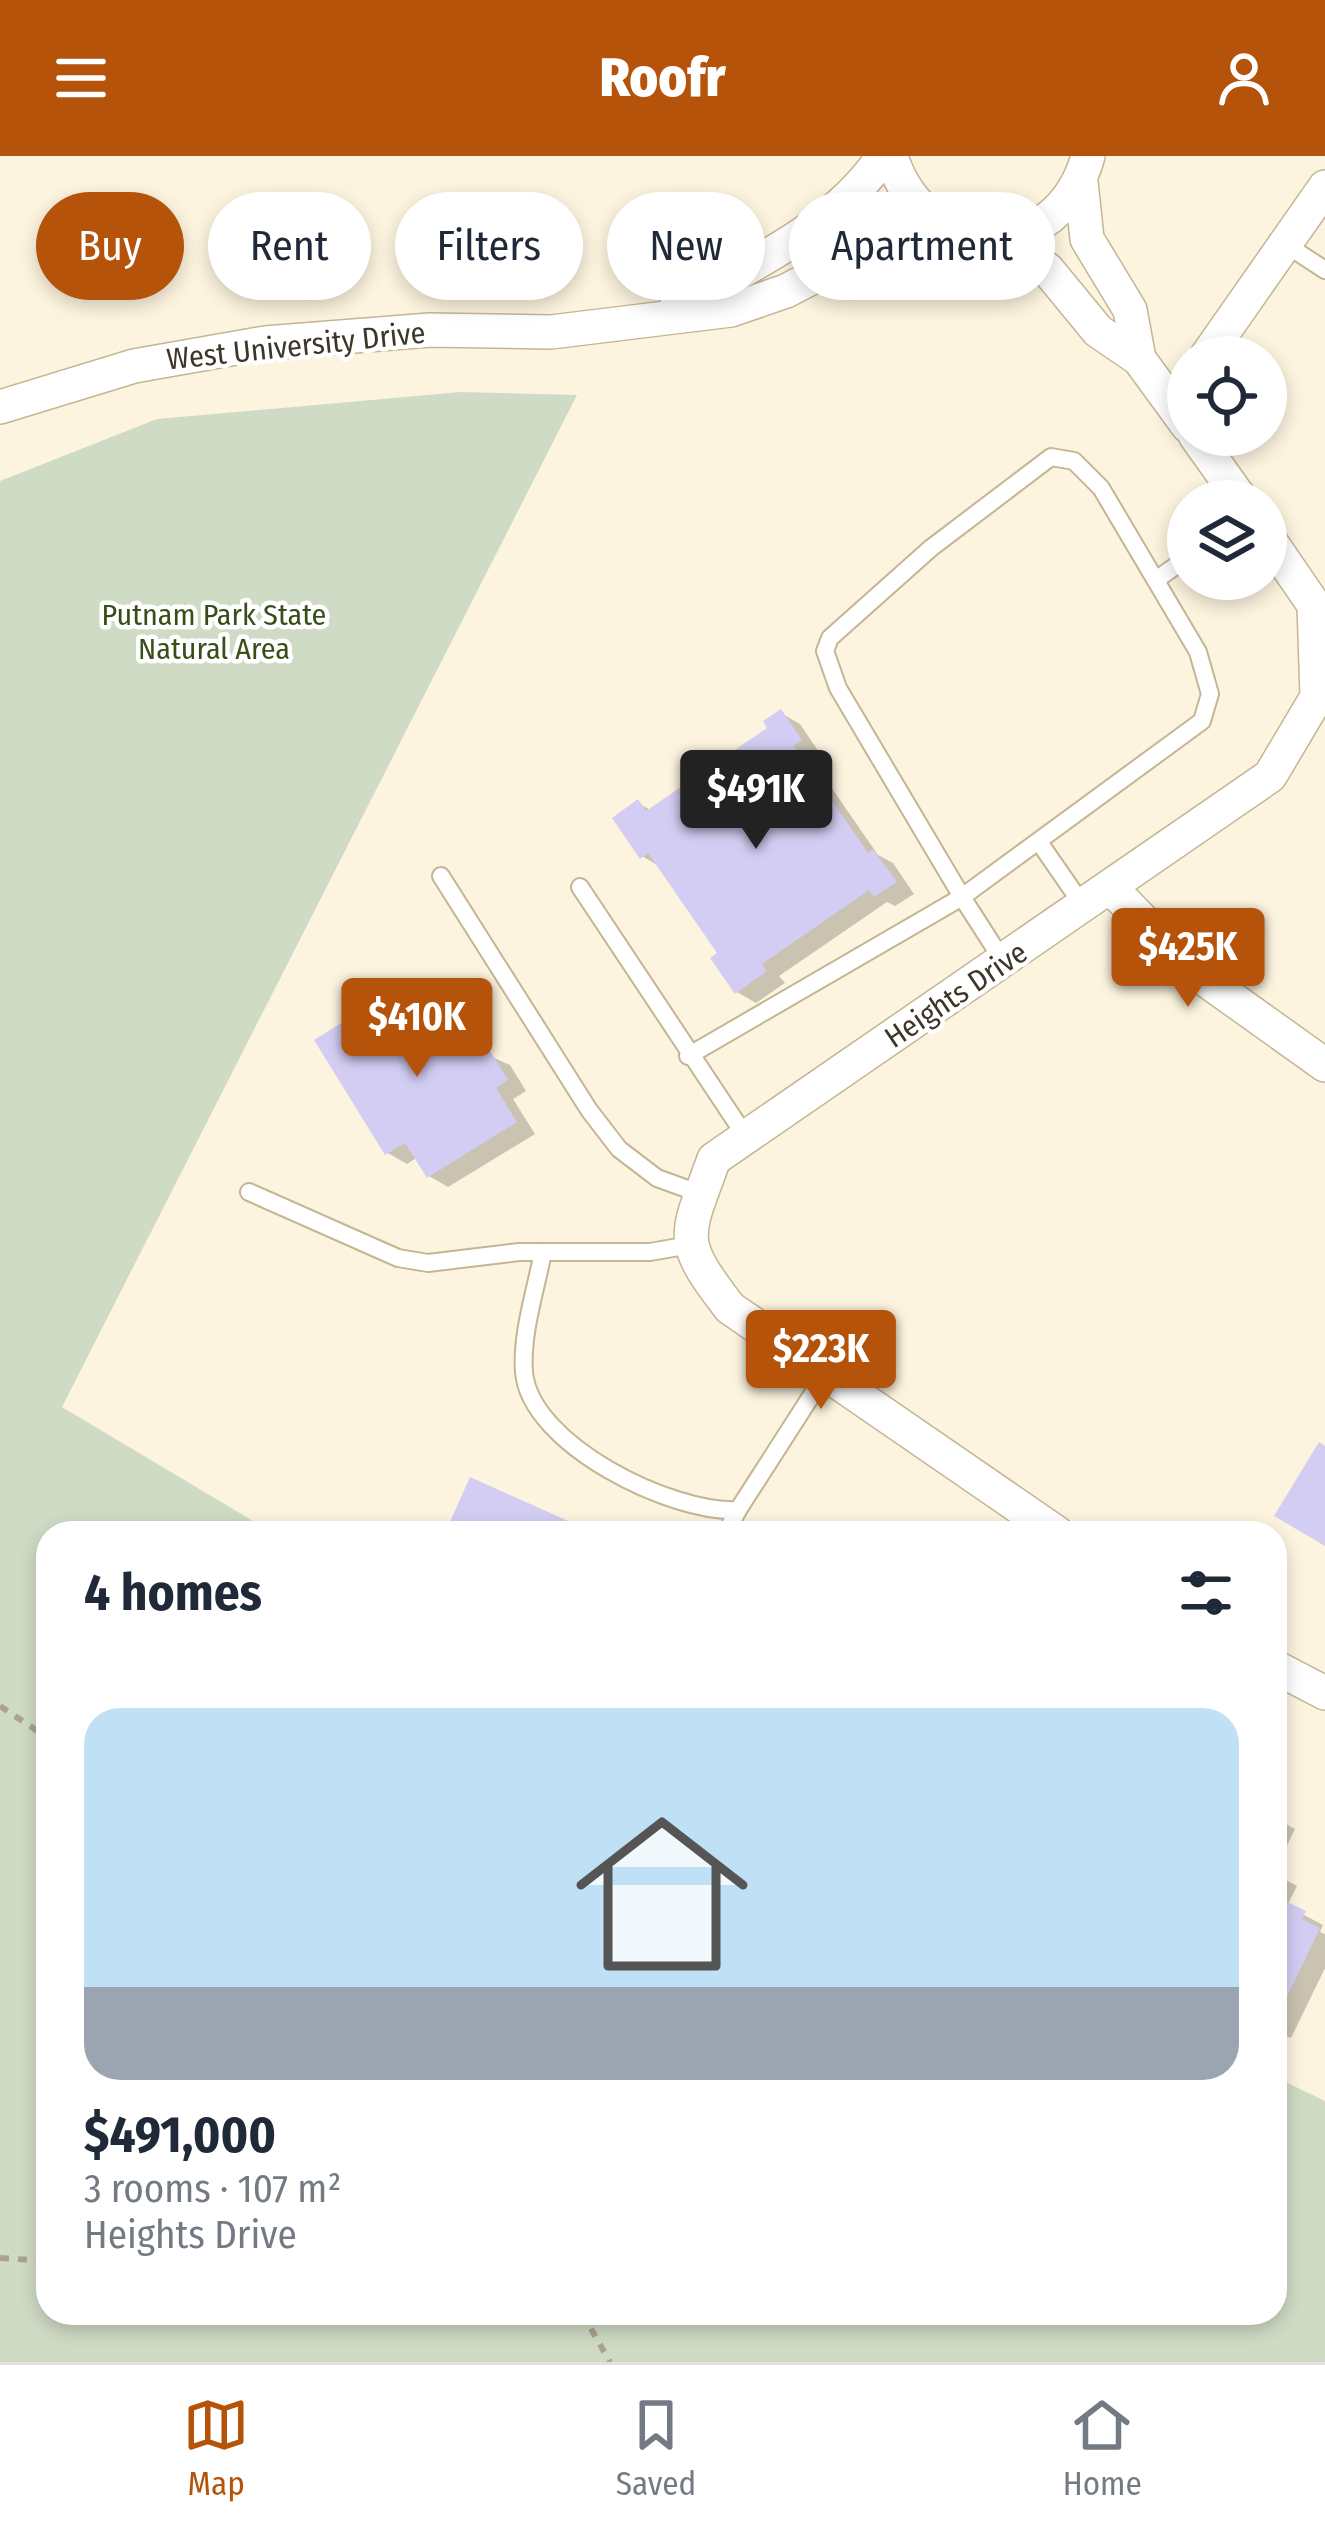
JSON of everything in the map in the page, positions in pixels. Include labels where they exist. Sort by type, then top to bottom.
[{"type":"street","points":[[887,156],[907,192]]},
{"type":"street","name":"West University Drive","points":[[668,314],[777,250],[858,194],[887,156]]},
{"type":"street","points":[[1055,212],[1084,169]]},
{"type":"street","points":[[1084,169],[1087,239],[1130,310],[1138,359]]},
{"type":"street","points":[[1221,336],[1325,187]]},
{"type":"street","points":[[1055,279],[1098,331],[1138,359],[1167,389]]},
{"type":"street","name":"West University Drive","points":[[0,407],[134,366],[265,343],[430,330],[551,332],[668,314],[731,310],[789,289]]},
{"type":"street","name":"Heights Drive","points":[[694,1222],[714,1159],[1270,776],[1317,697],[1314,604],[1287,565]]},
{"type":"street","points":[[1099,898],[1325,1065]]},
{"type":"street","points":[[694,1222],[690,1256],[730,1308],[1040,1521]]},
{"type":"street","points":[[1287,1673],[1325,1693]]},
{"type":"lane","points":[[1285,244],[1325,270]]},
{"type":"lane","points":[[688,1056],[962,897],[1171,749],[1210,708],[1198,652],[1101,488],[1073,461],[1051,458],[931,548],[830,638],[826,666],[962,897],[1004,962]]},
{"type":"lane","points":[[1156,580],[1167,572]]},
{"type":"lane","points":[[1039,842],[1099,898]]},
{"type":"lane","points":[[250,1192],[398,1258],[428,1263],[543,1252],[650,1252],[694,1222],[657,1178],[620,1149],[589,1110],[441,876]]},
{"type":"lane","points":[[580,886],[688,1056],[746,1137]]},
{"type":"lane","points":[[543,1252],[524,1372],[532,1404],[586,1456],[681,1504],[738,1510]]},
{"type":"lane","points":[[732,1521],[826,1373]]},
{"type":"path","points":[[0,1706],[36,1730]]},
{"type":"path","points":[[0,2258],[36,2260]]},
{"type":"path","points":[[589,2325],[610,2362]]},
{"type":"green space","name":"Putnam Park State Natural Area","points":[[461,392],[577,395],[62,1407],[253,1521],[36,1521],[36,2325],[1287,2325],[1287,2083],[1325,2101],[1325,2362],[0,2362],[0,481],[157,419]]},
{"type":"building","points":[[781,709],[802,740],[794,746],[868,853],[873,849],[897,882],[874,897],[869,890],[762,964],[767,971],[735,994],[710,958],[717,953],[648,853],[640,859],[612,818],[638,799],[646,811],[767,728],[763,721]]},
{"type":"building","points":[[414,978],[458,1048],[471,1040],[481,1056],[490,1051],[508,1080],[496,1088],[517,1122],[427,1178],[405,1143],[385,1155],[314,1040]]},
{"type":"building","points":[[1319,1442],[1325,1446],[1325,1546],[1274,1516]]},
{"type":"building","points":[[470,1477],[568,1521],[450,1521]]},
{"type":"building","points":[[1287,1902],[1306,1911],[1302,1919],[1320,1928],[1287,1997]]}]
